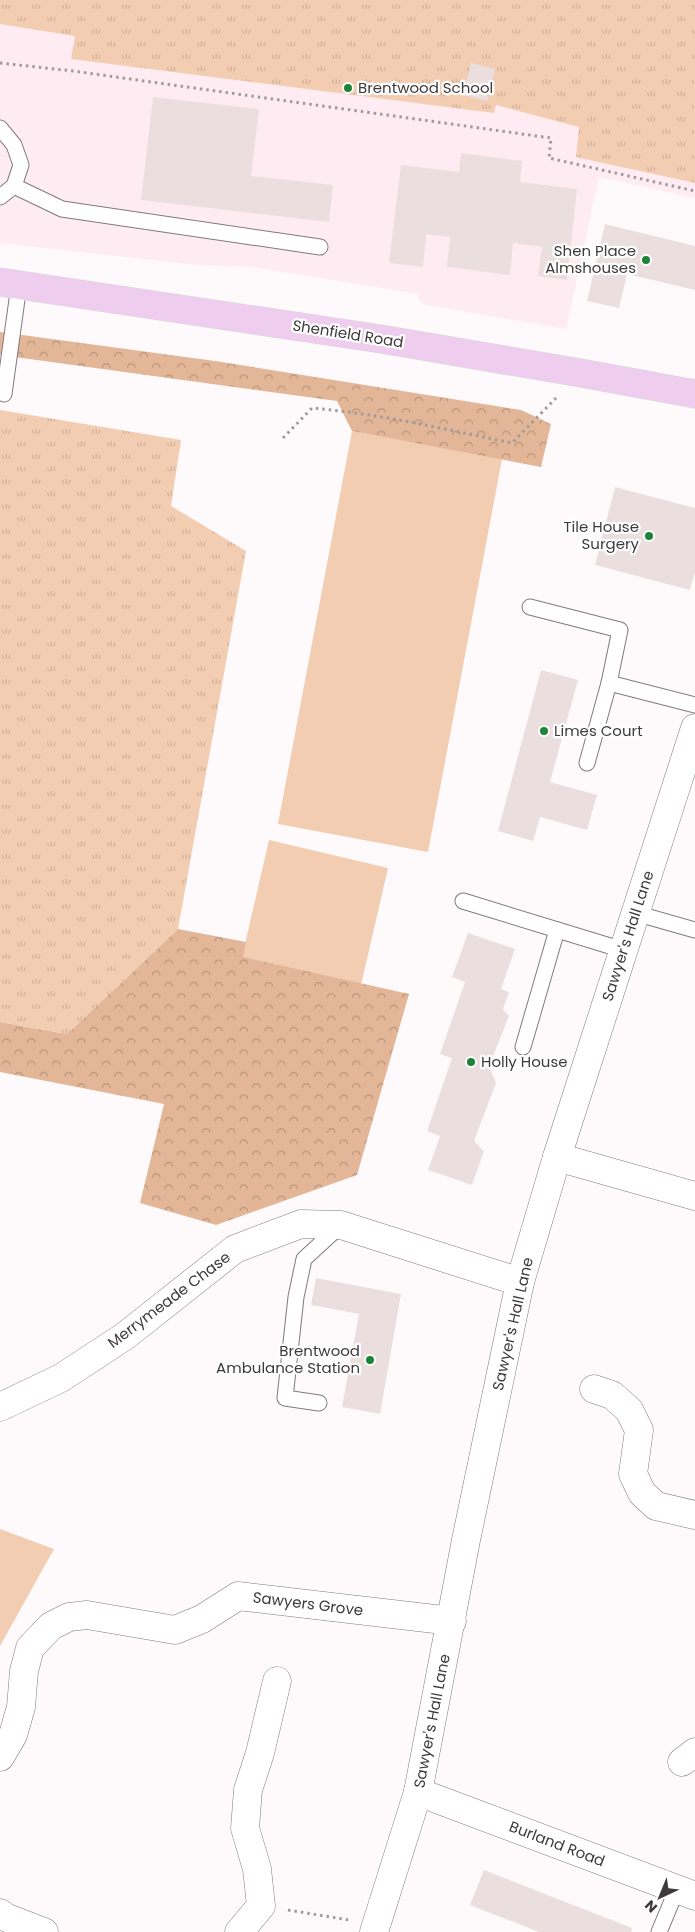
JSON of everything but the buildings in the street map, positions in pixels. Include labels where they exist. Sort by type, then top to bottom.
[{"type":"main road","name":"Shenfield Road","points":[[10,283],[381,339],[695,394]]},
{"type":"street","name":"Sawyer's Hall Lane","points":[[375,1928],[418,1792],[466,1540],[520,1282],[557,1157],[623,950],[692,744]]},
{"type":"street","points":[[557,1157],[695,1196]]},
{"type":"street","name":"Merrymeade Chase","points":[[0,1407],[61,1378],[125,1336],[235,1250],[301,1224],[340,1225],[520,1282]]},
{"type":"street","points":[[594,1389],[612,1395],[629,1410],[639,1430],[633,1474],[642,1493],[656,1506],[695,1515]]},
{"type":"street","name":"Sawyers Grove","points":[[0,1757],[13,1735],[21,1707],[24,1671],[30,1648],[51,1626],[69,1617],[87,1615],[176,1630],[202,1619],[238,1596],[452,1621]]},
{"type":"street","points":[[239,1932],[261,1906],[257,1869],[245,1828],[248,1790],[260,1753],[277,1680]]},
{"type":"street","name":"Burland Road","points":[[418,1792],[686,1892]]},
{"type":"street","points":[[0,1913],[5,1917],[44,1932]]},
{"type":"lane","points":[[0,128],[14,145],[21,165],[14,186],[0,197]]},
{"type":"lane","points":[[14,186],[62,209],[320,247]]},
{"type":"lane","points":[[4,394],[10,283]]},
{"type":"lane","points":[[530,607],[620,630],[609,682],[587,763]]},
{"type":"lane","points":[[609,682],[695,705]]},
{"type":"lane","points":[[463,902],[623,950]]},
{"type":"lane","points":[[635,913],[695,930]]},
{"type":"lane","points":[[523,1047],[557,930]]},
{"type":"lane","points":[[319,1403],[285,1398],[296,1297],[304,1259],[340,1225]]},
{"type":"lane","points":[[659,1932],[686,1892]]},
{"type":"path","points":[[0,63],[93,74],[551,138],[549,158],[695,191]]},
{"type":"path","points":[[283,438],[312,408],[359,412],[512,443],[581,373]]},
{"type":"path","points":[[261,1906],[375,1928]]},
{"type":"shaded area","name":"Brentwood School","points":[[0,0],[695,0],[695,198],[599,177],[566,329],[425,305],[418,299],[419,294],[251,267],[196,265],[0,243]]},
{"type":"green space","points":[[0,0],[695,0],[695,183],[576,157],[579,127],[496,105],[494,113],[71,59],[75,36],[0,24]]},
{"type":"green space","points":[[0,332],[215,361],[521,410],[551,424],[541,467],[352,431],[337,401],[0,355]]},
{"type":"green space","points":[[0,410],[181,440],[171,506],[246,551],[178,929],[67,1034],[0,1022]]},
{"type":"green space","points":[[352,431],[502,459],[428,852],[278,824]]},
{"type":"green space","points":[[269,840],[388,868],[361,985],[242,957]]},
{"type":"green space","points":[[178,929],[246,942],[243,957],[409,994],[357,1175],[216,1225],[140,1203],[164,1104],[0,1072],[0,1022],[67,1034]]},
{"type":"green space","points":[[0,1529],[54,1549],[0,1646]]},
{"type":"place","name":"Brentwood School","points":[[348,88]]},
{"type":"place","name":"Shen Place Almshouses","points":[[646,260]]},
{"type":"place","name":"Tile House Surgery","points":[[649,536]]},
{"type":"place","name":"Limes Court","points":[[544,731]]},
{"type":"place","name":"Holly House","points":[[471,1062]]},
{"type":"place","name":"Brentwood Ambulance Station","points":[[370,1360]]}]
